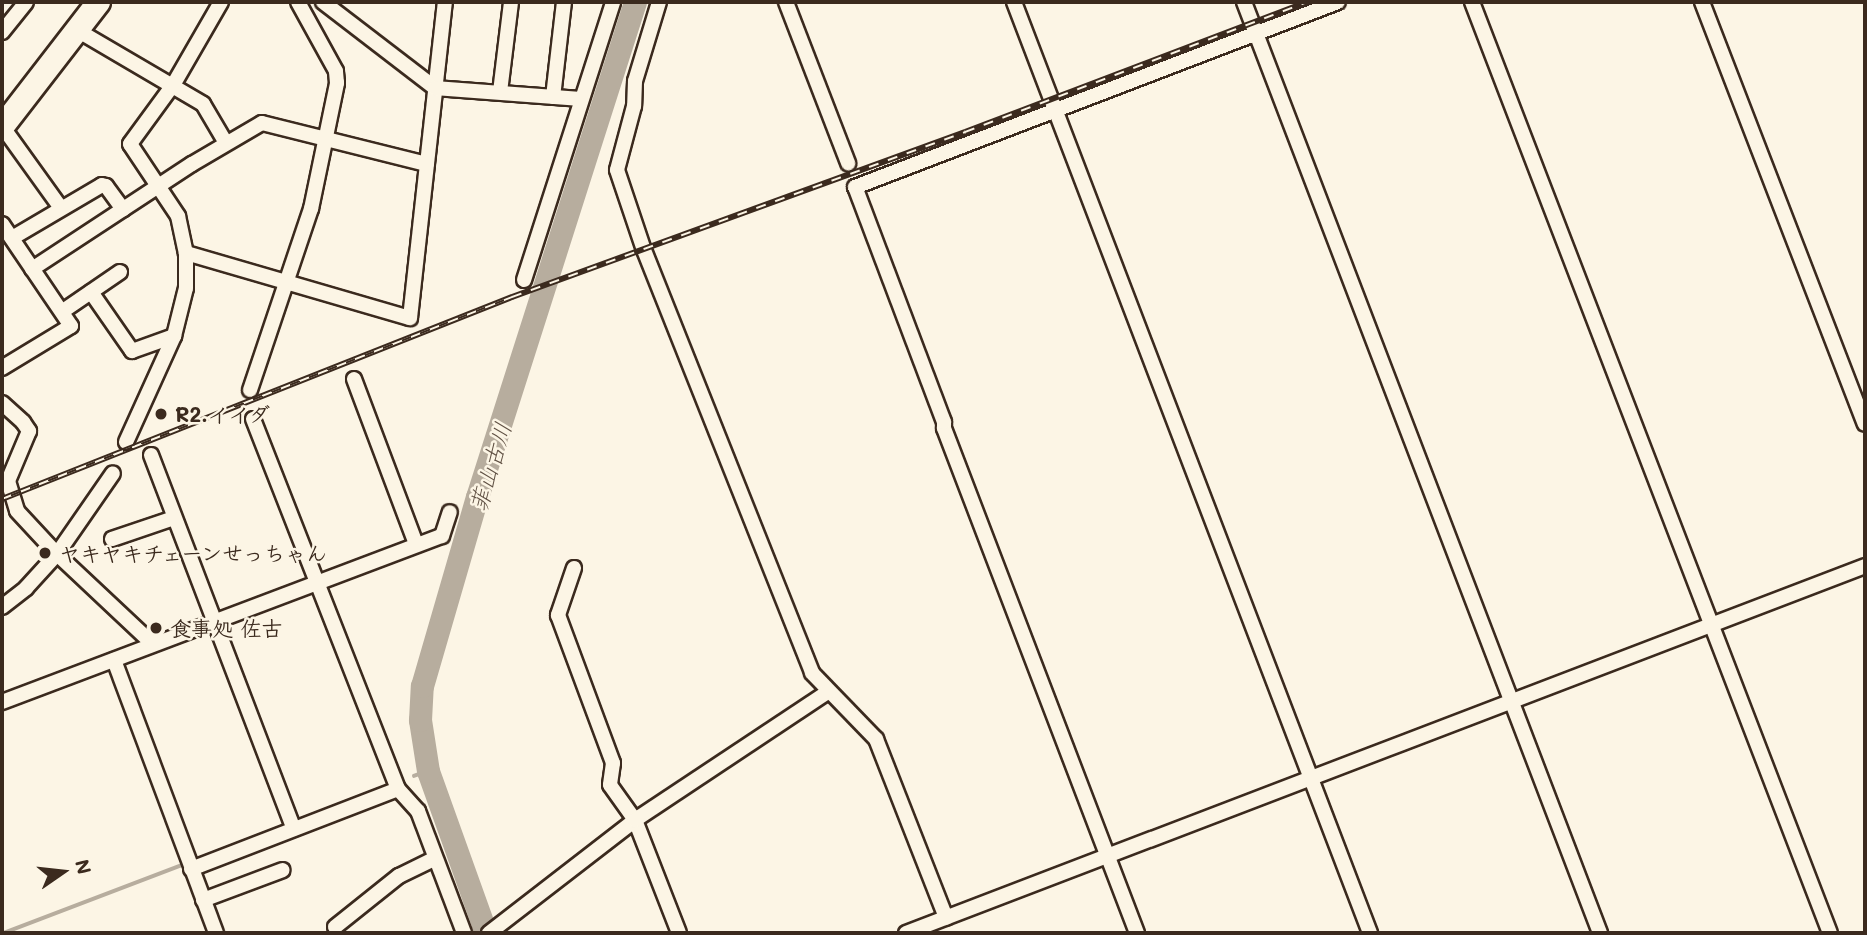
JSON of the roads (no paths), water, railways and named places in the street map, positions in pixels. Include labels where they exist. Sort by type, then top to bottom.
[{"type":"highway","points":[[2,126],[98,2]]},
{"type":"street","points":[[2,32],[26,2]]},
{"type":"street","points":[[126,442],[174,336],[186,288],[186,253],[181,224],[160,186],[130,144],[173,85],[221,2]]},
{"type":"street","points":[[250,390],[311,209],[337,76],[298,2]]},
{"type":"street","points":[[323,2],[435,88],[581,99]]},
{"type":"street","points":[[186,253],[410,318],[445,2]]},
{"type":"street","points":[[500,92],[511,2]]},
{"type":"street","points":[[553,97],[564,2]]},
{"type":"street","points":[[524,280],[613,2]]},
{"type":"street","points":[[659,2],[635,81],[635,106],[617,170],[644,250],[812,673],[876,739],[946,918]]},
{"type":"street","points":[[786,2],[848,163]]},
{"type":"street","points":[[1014,2],[1370,933]]},
{"type":"street","points":[[1244,2],[1600,933]]},
{"type":"street","points":[[1137,933],[855,187],[1338,2]]},
{"type":"street","points":[[1472,2],[1830,933]]},
{"type":"street","points":[[1702,2],[1865,424]]},
{"type":"street","points":[[77,30],[206,107],[226,144]]},
{"type":"street","points":[[32,268],[262,123],[427,164]]},
{"type":"street","points":[[2,126],[61,208]]},
{"type":"street","points":[[12,238],[104,184],[123,209]]},
{"type":"street","points":[[2,224],[71,326],[2,368]]},
{"type":"street","points":[[63,311],[120,272]]},
{"type":"street","points":[[91,292],[130,350],[139,350],[174,336]]},
{"type":"street","points":[[354,379],[416,544]]},
{"type":"street","points":[[2,404],[23,422],[29,431],[8,481],[11,496],[24,521],[153,644]]},
{"type":"street","points":[[253,419],[398,789],[418,811],[464,933]]},
{"type":"street","points":[[151,455],[294,829]]},
{"type":"street","points":[[2,607],[26,588],[57,554],[113,473]]},
{"type":"street","points":[[2,702],[442,536],[450,512]]},
{"type":"street","points":[[112,539],[174,518]]},
{"type":"street","points":[[909,933],[1865,566]]},
{"type":"street","points":[[574,568],[558,615],[613,763],[610,785],[635,821],[679,933]]},
{"type":"street","points":[[114,660],[216,933]]},
{"type":"street","points":[[494,929],[635,821],[828,692]]},
{"type":"street","points":[[191,869],[398,789]]},
{"type":"street","points":[[335,927],[399,876],[434,859]]},
{"type":"street","points":[[203,900],[283,870]]},
{"type":"waterway","name":"菲山古川","points":[[486,933],[428,771],[420,720],[422,686],[477,497],[635,2]]},
{"type":"waterway","points":[[414,776],[428,771]]},
{"type":"waterway","points":[[4,933],[185,864]]},
{"type":"railway","points":[[2,499],[512,297],[965,132],[1307,2]]},
{"type":"place","name":"R2.イイダ","points":[[161,414]]},
{"type":"place","name":"ヤキヤキチェーンせっちゃん","points":[[45,553]]},
{"type":"place","name":"食事処 佐古","points":[[156,628]]}]
